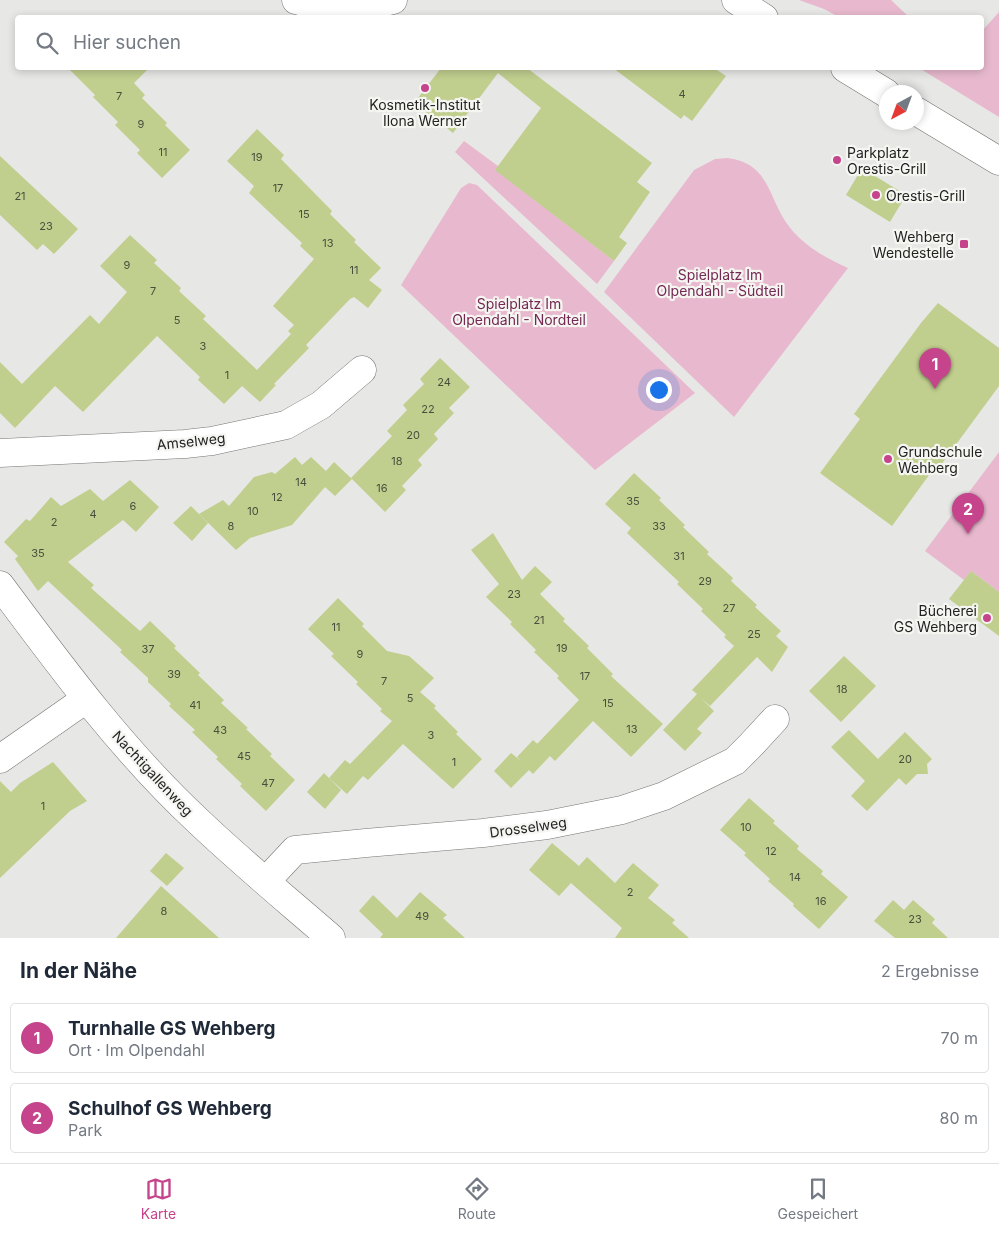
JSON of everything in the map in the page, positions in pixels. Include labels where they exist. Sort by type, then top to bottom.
[{"type":"street","points":[[296,0],[335,8],[371,5],[392,0]]},
{"type":"street","points":[[736,0],[759,15]]},
{"type":"street","points":[[848,70],[879,89]]},
{"type":"street","points":[[924,116],[999,160]]},
{"type":"street","name":"Amselweg","points":[[0,453],[185,444],[212,441],[266,430],[286,425],[315,408],[336,393],[362,370]]},
{"type":"street","name":"Nachtigallenweg","points":[[0,585],[86,699],[140,761],[196,820],[331,938]]},
{"type":"street","points":[[0,759],[86,699]]},
{"type":"street","name":"Drosselweg","points":[[266,881],[295,850],[548,825],[622,810],[664,796],[734,761],[775,719]]},
{"type":"green space","points":[[799,0],[891,0],[907,15],[835,15]]},
{"type":"green space","points":[[999,12],[999,117],[922,70],[984,70],[984,29]]},
{"type":"green space","points":[[464,141],[498,166],[496,170],[614,261],[597,284],[455,152]]},
{"type":"green space","name":"Spielplatz Im Olpendahl - Südteil","points":[[728,158],[742,162],[761,175],[783,218],[803,241],[824,256],[848,268],[734,417],[604,292],[694,170],[715,159]]},
{"type":"green space","name":"Spielplatz Im Olpendahl - Nordteil","points":[[469,183],[477,185],[695,393],[595,470],[401,285],[461,188]]},
{"type":"green space","points":[[999,452],[999,592],[971,571],[964,580],[925,551]]},
{"type":"building","points":[[70,70],[147,70],[134,83],[145,95],[142,98],[190,150],[162,178],[137,153],[140,150],[115,125],[118,122],[93,97],[95,95]]},
{"type":"building","points":[[439,70],[530,70],[652,163],[637,182],[650,192],[619,237],[627,243],[614,261],[495,170],[541,108],[498,73],[453,133],[414,103]]},
{"type":"building","points":[[616,70],[717,70],[726,76],[692,121],[684,115],[681,119]]},
{"type":"building","points":[[257,129],[284,155],[281,159],[332,211],[330,214],[356,240],[354,242],[381,268],[369,280],[382,290],[368,308],[354,297],[350,299],[306,345],[309,348],[274,384],[276,385],[260,402],[242,386],[224,404],[198,380],[200,377],[157,336],[83,412],[55,386],[15,428],[0,413],[0,362],[22,384],[90,315],[99,324],[127,292],[100,266],[130,235],[157,260],[154,263],[181,288],[179,291],[206,316],[203,319],[257,370],[291,334],[288,331],[294,325],[273,306],[314,259],[300,246],[302,243],[249,193],[254,186],[227,161]]},
{"type":"building","points":[[0,156],[78,229],[54,254],[43,244],[37,250],[0,215]]},
{"type":"building","name":"Orestis-Grill","points":[[862,168],[906,195],[890,222],[846,195]]},
{"type":"building","points":[[938,303],[999,348],[999,386],[935,473],[932,471],[892,526],[820,473],[860,419],[854,414]]},
{"type":"building","points":[[440,358],[470,387],[449,408],[454,413],[434,434],[438,439],[418,460],[422,465],[402,486],[406,490],[385,512],[351,478],[392,436],[387,431],[407,410],[403,405],[424,384],[420,379]]},
{"type":"building","points":[[295,457],[302,465],[311,457],[326,471],[334,462],[352,479],[335,496],[325,487],[292,525],[250,538],[236,550],[199,514],[223,500],[229,506],[254,477],[272,472],[275,474]]},
{"type":"building","points":[[634,473],[661,498],[659,500],[685,525],[683,527],[709,552],[707,554],[733,578],[731,581],[781,631],[776,636],[788,647],[772,672],[757,657],[710,706],[701,698],[714,711],[697,729],[702,733],[685,751],[663,730],[697,694],[692,690],[734,646],[724,637],[726,635],[701,611],[703,609],[677,584],[679,582],[627,533],[631,528],[605,504]]},
{"type":"building","points":[[130,480],[159,507],[136,532],[123,520],[68,562],[94,585],[91,588],[140,631],[150,621],[200,673],[198,675],[224,700],[221,703],[248,728],[246,729],[272,754],[270,756],[295,780],[266,811],[216,759],[218,757],[192,732],[195,730],[169,706],[171,704],[148,682],[148,678],[120,652],[122,650],[48,581],[38,591],[15,559],[18,556],[4,542],[26,519],[30,521],[51,497],[61,506],[90,489],[103,501]]},
{"type":"building","points":[[191,506],[208,523],[192,541],[173,523]]},
{"type":"building","points":[[493,533],[522,580],[535,566],[552,582],[540,594],[565,619],[563,621],[589,646],[587,648],[613,674],[611,676],[663,724],[631,757],[593,721],[555,761],[550,756],[533,774],[529,770],[511,788],[494,771],[511,753],[521,761],[517,757],[533,740],[537,744],[579,700],[557,678],[559,676],[534,652],[536,650],[510,624],[512,622],[486,597],[499,584],[471,550]]},
{"type":"building","name":"Bücherei GS Wehberg","points":[[971,571],[999,592],[999,636],[949,599]]},
{"type":"building","points":[[338,598],[387,651],[409,656],[434,678],[420,692],[436,706],[434,708],[458,732],[456,734],[482,759],[453,789],[403,744],[368,780],[363,776],[347,794],[329,778],[345,760],[350,764],[392,721],[380,711],[382,709],[356,684],[358,682],[331,656],[334,654],[308,629]]},
{"type":"building","points":[[844,656],[876,686],[841,722],[809,691]]},
{"type":"building","points":[[849,730],[878,759],[905,732],[932,759],[927,764],[928,774],[917,774],[906,785],[899,778],[867,811],[851,796],[865,781],[831,747]]},
{"type":"building","points":[[53,762],[87,801],[70,811],[0,878],[0,781],[11,792],[20,783]]},
{"type":"building","points":[[324,773],[341,790],[325,809],[307,792]]},
{"type":"building","points":[[749,798],[799,846],[797,849],[823,871],[821,874],[848,897],[819,929],[768,881],[770,879],[744,855],[746,853],[720,830]]},
{"type":"building","points":[[552,843],[579,866],[587,857],[615,883],[633,863],[659,885],[648,898],[675,920],[672,923],[689,938],[615,938],[622,928],[571,883],[559,896],[529,870]]},
{"type":"building","points":[[166,853],[184,868],[167,886],[150,871]]},
{"type":"building","points":[[161,886],[219,938],[116,938]]},
{"type":"building","points":[[420,892],[447,915],[443,918],[465,938],[380,938],[383,934],[359,911],[373,895],[397,918]]},
{"type":"building","points":[[893,900],[904,910],[913,900],[935,919],[932,923],[948,938],[895,938],[874,921]]},
{"type":"place","name":"Kosmetik-Institut Ilona Werner","points":[[425,88]]},
{"type":"place","name":"Parkplatz Orestis-Grill","points":[[837,160]]},
{"type":"place","name":"Orestis-Grill","points":[[876,195]]},
{"type":"place","name":"Wehberg Wendestelle","points":[[964,244]]},
{"type":"place","name":"Turnhalle GS Wehberg","points":[[935,389]]},
{"type":"place","name":"Grundschule Wehberg","points":[[888,459]]},
{"type":"place","name":"Schulhof GS Wehberg","points":[[968,534]]},
{"type":"place","name":"Bücherei GS Wehberg","points":[[987,618]]}]
